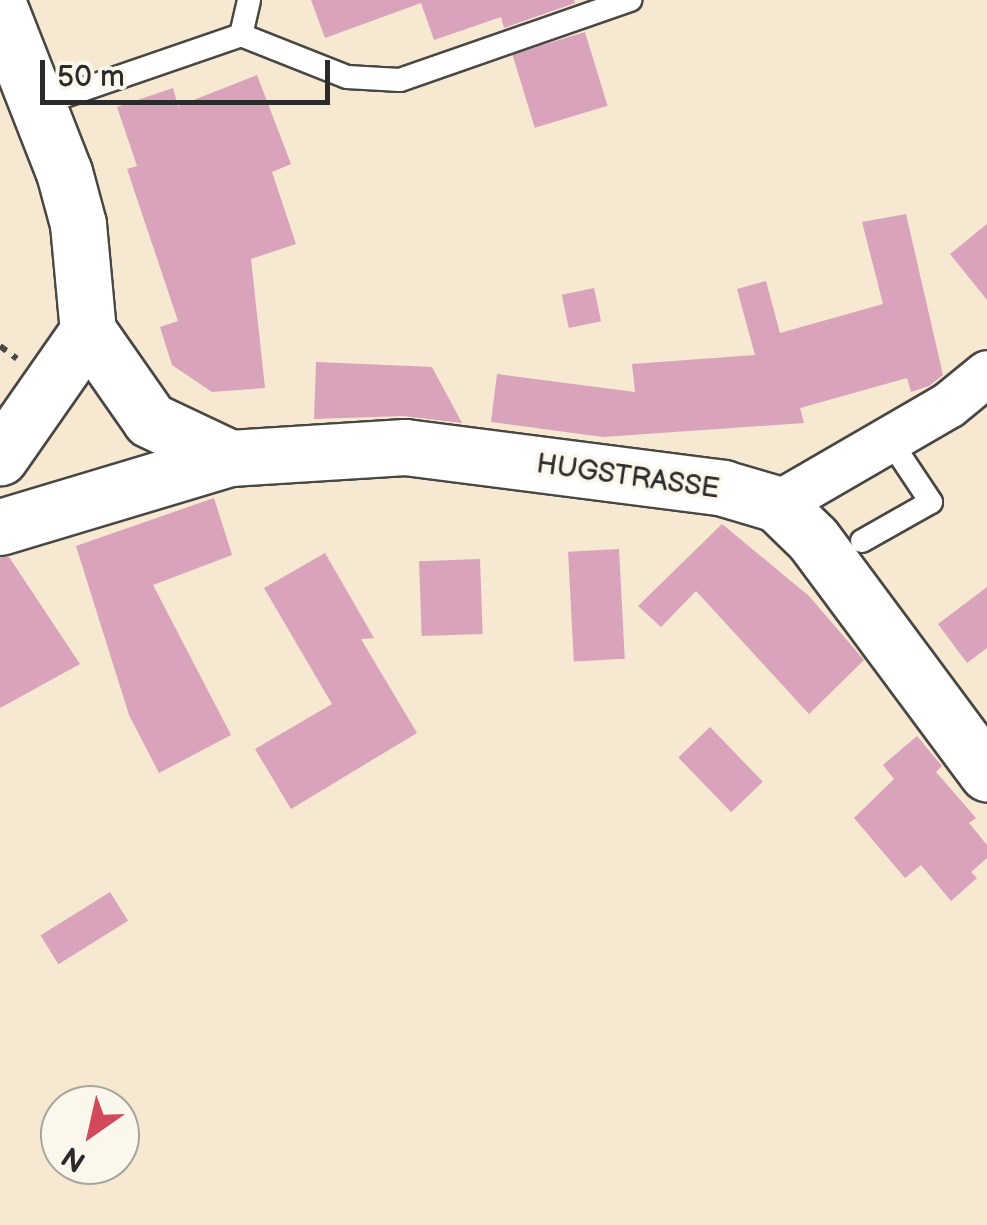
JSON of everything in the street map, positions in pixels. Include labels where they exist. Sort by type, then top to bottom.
[{"type":"main road","points":[[0,8],[78,224],[88,330],[150,420],[230,458]]},
{"type":"main road","points":[[0,457],[88,330]]},
{"type":"main road","name":"HUGSTRASSE","points":[[0,527],[230,458],[406,447],[723,488],[777,504]]},
{"type":"main road","points":[[777,504],[813,539],[987,773]]},
{"type":"street","points":[[777,504],[890,438],[987,373]]},
{"type":"lane","points":[[241,35],[249,0]]},
{"type":"lane","points":[[38,105],[241,35],[347,78],[400,80],[630,0]]},
{"type":"lane","points":[[862,541],[931,502],[890,438]]},
{"type":"building","points":[[311,0],[575,3],[504,28],[501,17],[434,40],[421,3],[325,38]]},
{"type":"building","points":[[585,32],[608,106],[535,128],[512,54]]},
{"type":"building","points":[[257,75],[291,164],[272,172],[296,244],[251,259],[265,388],[212,392],[172,365],[160,327],[178,321],[127,169],[137,166],[117,107],[173,88],[178,106]]},
{"type":"building","points":[[906,214],[943,375],[929,386],[911,392],[907,378],[800,408],[804,423],[603,437],[491,422],[497,374],[635,392],[632,364],[755,355],[737,289],[766,281],[780,333],[883,304],[862,222]]},
{"type":"building","points":[[987,224],[987,300],[950,254]]},
{"type":"building","points":[[594,288],[601,321],[569,328],[562,295]]},
{"type":"building","points":[[316,362],[432,367],[462,423],[403,416],[314,419]]},
{"type":"building","points":[[214,498],[232,555],[153,585],[231,735],[159,773],[129,715],[76,546]]},
{"type":"building","points":[[722,524],[809,596],[864,660],[809,714],[696,591],[661,627],[638,606]]},
{"type":"building","points":[[619,549],[625,659],[574,662],[568,552]]},
{"type":"building","points":[[325,553],[374,638],[361,639],[417,733],[291,809],[255,749],[332,704],[264,588]]},
{"type":"building","points":[[0,557],[9,557],[80,664],[0,708]]},
{"type":"building","points":[[480,559],[483,634],[422,636],[419,561]]},
{"type":"building","points":[[987,587],[987,648],[967,663],[938,624]]},
{"type":"building","points":[[710,727],[763,782],[731,812],[678,758]]},
{"type":"building","points":[[917,736],[942,766],[936,772],[976,818],[969,823],[987,845],[987,858],[971,872],[977,878],[951,901],[921,865],[905,878],[854,818],[894,779],[883,765]]},
{"type":"building","points":[[110,892],[128,921],[58,964],[40,935]]}]
